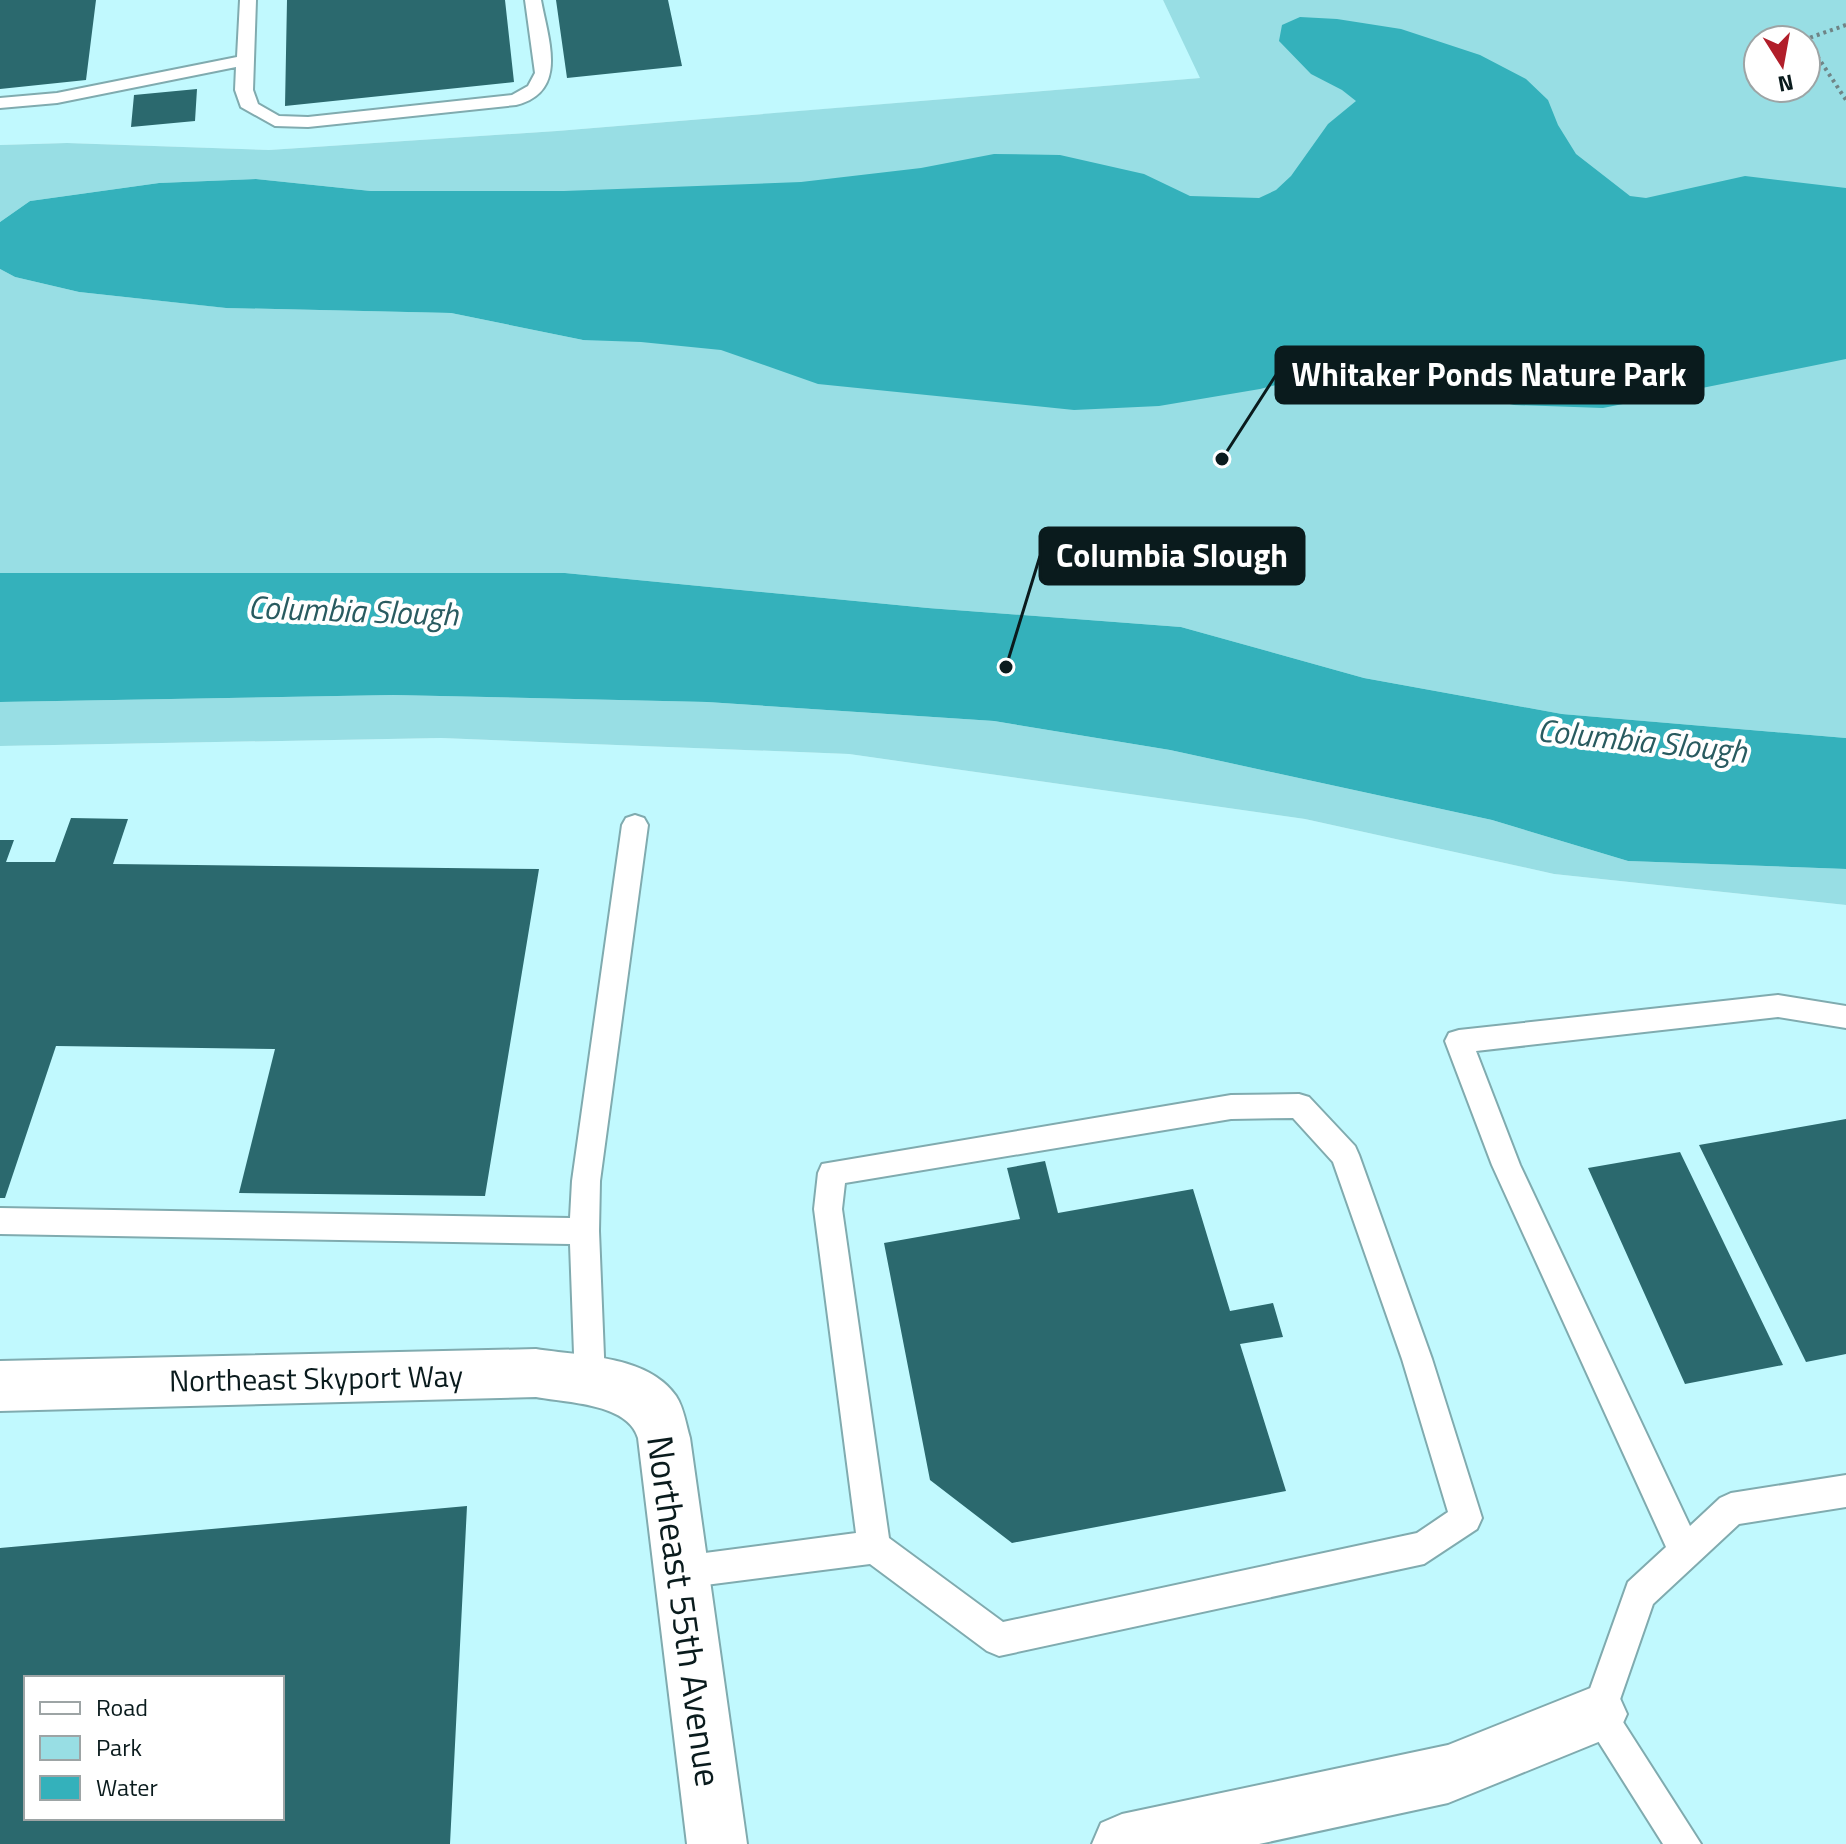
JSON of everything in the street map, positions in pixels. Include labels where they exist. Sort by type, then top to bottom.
[{"type":"street","name":"Northeast Skyport Way","points":[[0,1386],[536,1373],[611,1385]]},
{"type":"street","name":"Northeast 55th Avenue","points":[[611,1385],[657,1413],[664,1438],[717,1844]]},
{"type":"street","points":[[1122,1844],[1448,1774],[1598,1714]]},
{"type":"lane","points":[[248,0],[244,90],[250,107],[275,121],[308,122],[516,100],[535,89],[544,73],[533,0]]},
{"type":"lane","points":[[0,103],[57,98],[246,60]]},
{"type":"lane","points":[[611,1385],[584,1231],[586,1181],[635,825]]},
{"type":"lane","points":[[1685,1552],[1506,1165],[1459,1041],[1778,1006],[1846,1017]]},
{"type":"lane","points":[[682,1572],[874,1547],[999,1639],[1424,1548],[1466,1518],[1417,1359],[1345,1155],[1299,1106],[1231,1107],[832,1173],[828,1209],[874,1547]]},
{"type":"lane","points":[[0,1221],[584,1231]]},
{"type":"lane","points":[[1683,1844],[1598,1714],[1640,1594],[1731,1509],[1846,1491]]},
{"type":"path","points":[[1846,25],[1806,39],[1846,100]]},
{"type":"shaded area","points":[[0,0],[1163,0],[1201,78],[557,131],[269,150],[67,143],[0,145]]},
{"type":"shaded area","points":[[441,738],[849,754],[1305,819],[1554,874],[1846,905],[1846,1844],[0,1844],[0,746]]},
{"type":"green space","points":[[1163,0],[1846,0],[1846,738],[1562,714],[1364,678],[1181,627],[928,608],[565,573],[0,573],[0,269],[15,277],[79,292],[227,308],[451,313],[583,340],[371,191],[256,179],[159,183],[30,201],[0,222],[0,145],[67,143],[269,150],[557,131],[1200,78]]},
{"type":"green space","points":[[393,695],[707,702],[994,721],[1170,750],[1492,820],[1628,861],[1846,869],[1846,905],[1554,874],[1305,819],[849,754],[441,738],[0,746],[0,702]]},
{"type":"water","points":[[1300,17],[1401,29],[1480,55],[1526,79],[1548,100],[1558,125],[1576,154],[1630,196],[1646,198],[1745,176],[1846,188],[1846,359],[1603,408],[1514,405],[1372,371],[1322,373],[1260,389],[1159,406],[1074,410],[818,384],[721,350],[583,340],[451,313],[226,308],[79,292],[15,277],[0,269],[0,222],[30,201],[159,183],[256,179],[371,191],[564,191],[801,182],[921,168],[994,154],[1060,155],[1144,174],[1190,196],[1259,198],[1276,190],[1291,176],[1328,124],[1356,101],[1311,74],[1279,41],[1282,25]]},
{"type":"water","points":[[0,573],[565,573],[928,608],[1181,627],[1364,678],[1562,714],[1846,738],[1846,869],[1628,861],[1492,820],[1170,750],[994,721],[707,702],[393,695],[0,702]]},
{"type":"building","points":[[0,0],[96,0],[86,80],[0,89]]},
{"type":"building","points":[[287,0],[505,0],[514,82],[285,106]]},
{"type":"building","points":[[556,0],[668,0],[682,66],[567,78]]},
{"type":"building","points":[[197,89],[195,121],[131,127],[134,95]]},
{"type":"building","points":[[71,818],[128,819],[113,864],[539,869],[485,1196],[239,1193],[275,1049],[56,1046],[5,1198],[0,1198],[0,840],[14,840],[6,862],[55,862]]},
{"type":"building","points":[[1846,1119],[1846,1354],[1806,1362],[1699,1145]]},
{"type":"building","points":[[1680,1152],[1783,1365],[1685,1384],[1588,1168]]},
{"type":"building","points":[[1045,1161],[1058,1213],[1193,1189],[1230,1311],[1273,1303],[1283,1337],[1240,1344],[1286,1491],[1012,1543],[930,1480],[884,1243],[1020,1219],[1007,1168]]},
{"type":"building","points":[[467,1506],[450,1844],[0,1844],[0,1548]]},
{"type":"place","name":"Whitaker Ponds Nature Park","points":[[1222,459]]},
{"type":"place","name":"Columbia Slough","points":[[1006,667]]}]
